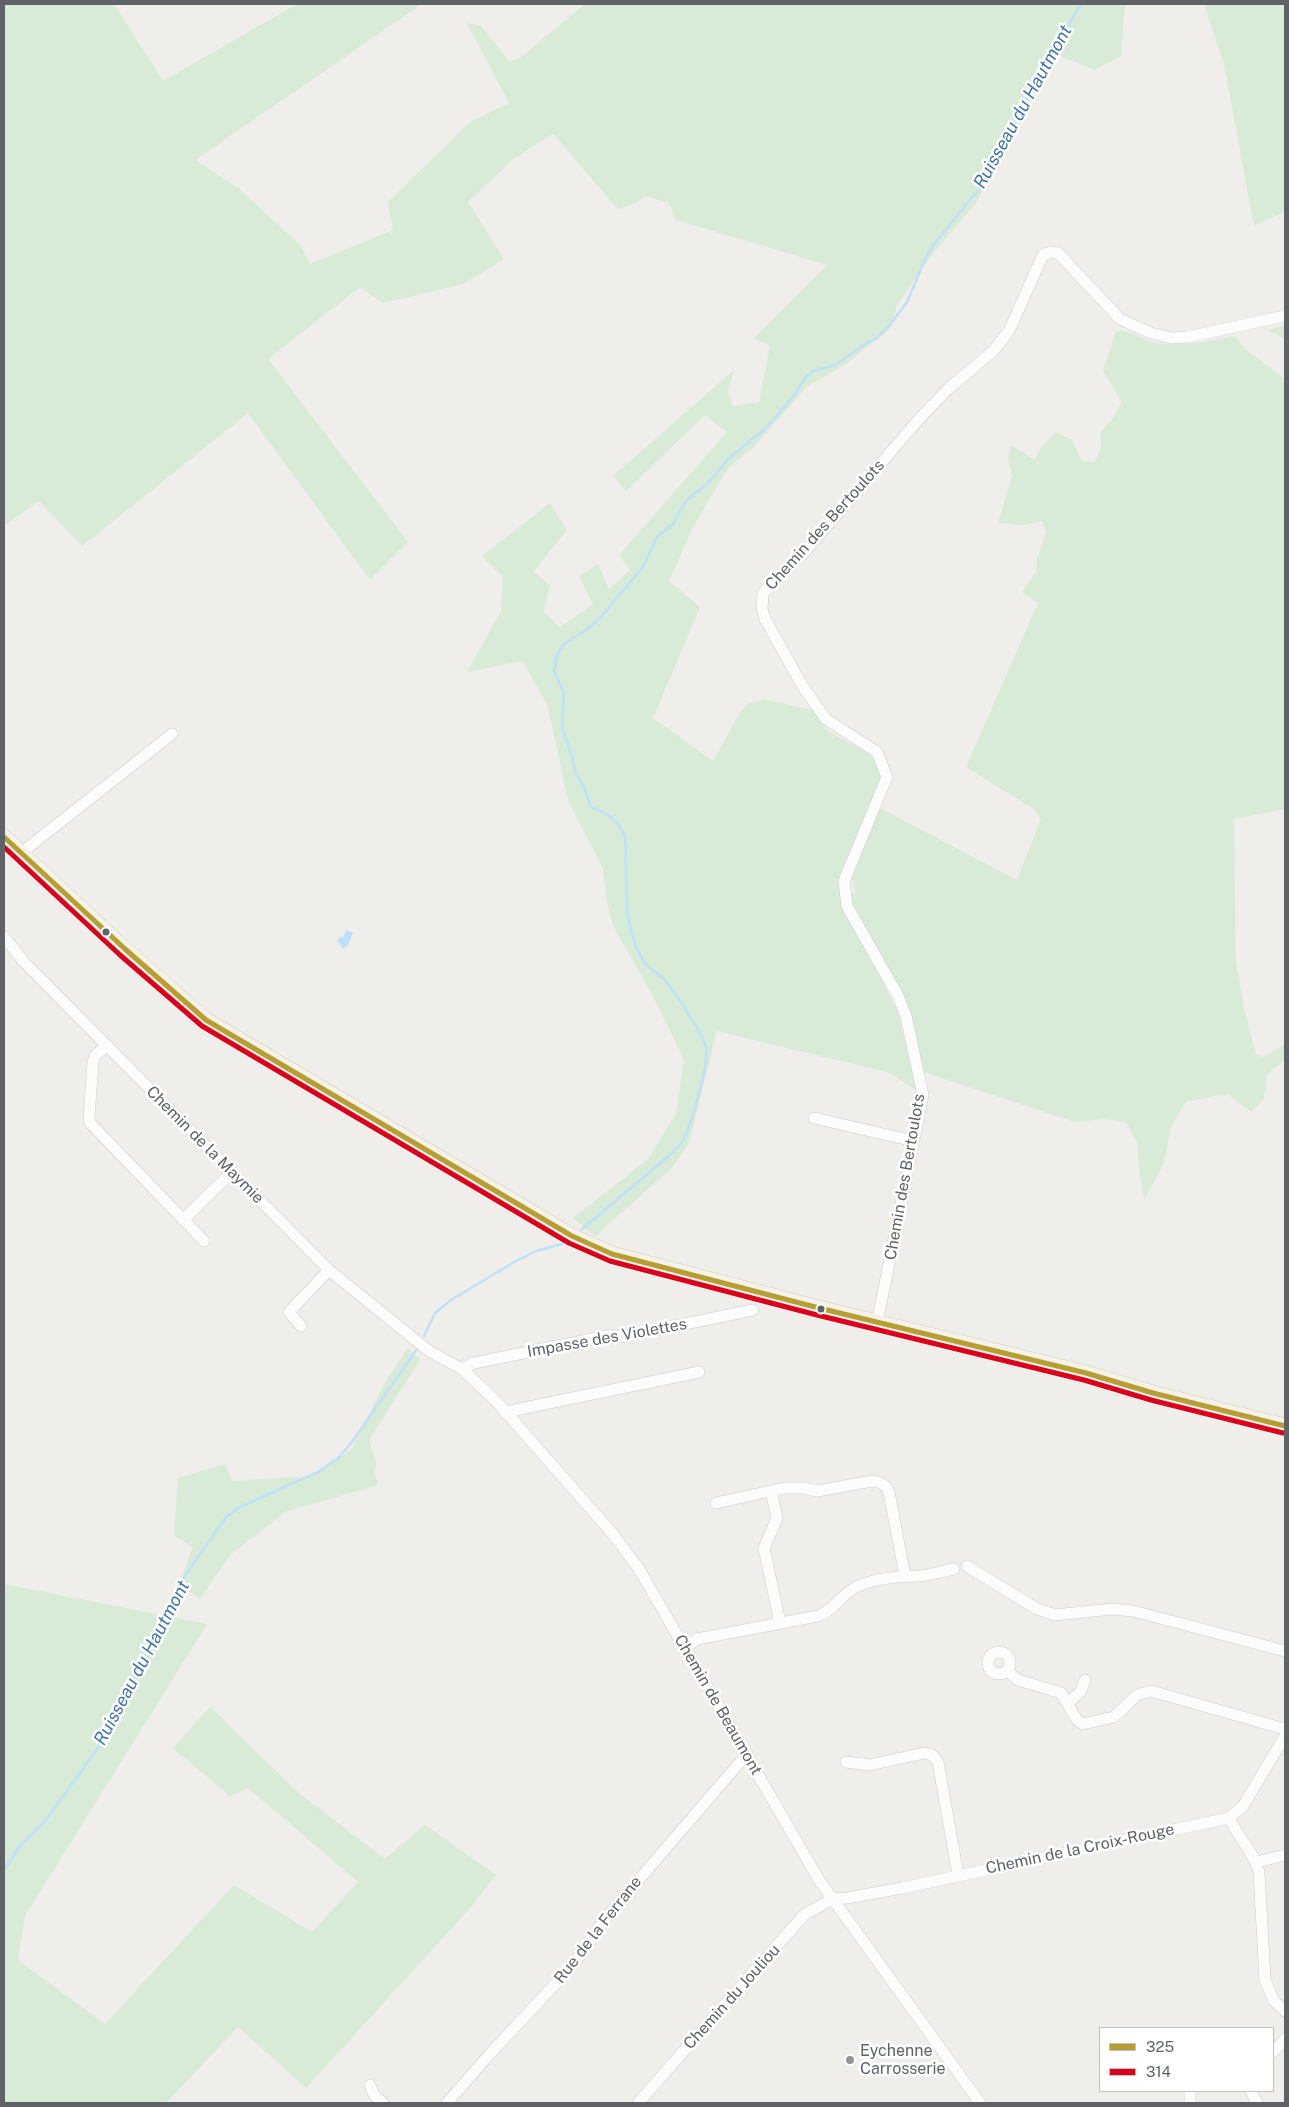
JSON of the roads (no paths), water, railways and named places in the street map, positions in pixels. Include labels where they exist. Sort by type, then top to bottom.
[{"type":"main road","points":[[4,837],[125,949],[206,1020],[572,1236],[612,1254],[878,1323],[1086,1373],[1153,1393],[1285,1426]]},
{"type":"street","name":"Chemin des Bertoulots","points":[[878,1323],[923,1095],[906,1016],[890,980],[847,906],[844,881],[887,777],[877,752],[826,719],[803,687],[765,619],[762,609],[763,593],[800,557],[920,418],[948,389],[993,351],[1009,331],[1043,255],[1050,252],[1058,253],[1120,320],[1151,333],[1187,338],[1285,316]]},
{"type":"street","points":[[20,852],[172,734]]},
{"type":"street","name":"Chemin de la Maymie","points":[[4,937],[24,962],[329,1270],[417,1341]]},
{"type":"street","points":[[107,1045],[92,1062],[89,1117],[93,1127],[204,1241]]},
{"type":"street","points":[[814,1118],[914,1141]]},
{"type":"street","points":[[183,1220],[232,1172]]},
{"type":"street","points":[[301,1326],[289,1312],[329,1270]]},
{"type":"street","name":"Impasse des Violettes","points":[[462,1369],[474,1363],[612,1335],[621,1337],[753,1310]]},
{"type":"street","name":"Chemin de Beaumont","points":[[417,1341],[429,1351],[462,1369],[505,1412],[617,1540],[639,1569],[819,1880],[980,2103]]},
{"type":"street","points":[[505,1412],[699,1372]]},
{"type":"street","points":[[716,1503],[794,1488],[817,1491],[872,1481],[886,1486],[889,1492],[905,1576]]},
{"type":"street","points":[[771,1491],[777,1521],[764,1548],[780,1623]]},
{"type":"street","points":[[966,1566],[1037,1609],[1055,1615],[1112,1609],[1133,1611],[1285,1651]]},
{"type":"street","points":[[685,1648],[697,1638],[824,1614],[857,1587],[905,1576],[920,1576],[954,1569]]},
{"type":"street","points":[[1008,1671],[1018,1680],[1057,1690],[1064,1695],[1077,1720],[1084,1724],[1114,1717],[1137,1696],[1151,1691],[1285,1729]]},
{"type":"street","points":[[1068,1703],[1081,1691],[1085,1680]]},
{"type":"street","points":[[1283,1743],[1243,1806],[1230,1818],[1234,1828],[1257,1862],[1265,1980],[1274,2001],[1285,2011]]},
{"type":"street","name":"Rue de la Ferrane","points":[[447,2103],[573,1965],[605,1919],[747,1754]]},
{"type":"street","points":[[846,1762],[870,1765],[924,1754],[932,1755],[938,1762],[958,1875]]},
{"type":"street","name":"Chemin de la Croix-Rouge","points":[[832,1899],[902,1888],[1230,1818]]},
{"type":"street","points":[[1257,1862],[1285,1855]]},
{"type":"street","name":"Chemin du Jouliou","points":[[638,2103],[804,1915],[832,1899]]},
{"type":"street","points":[[1274,2051],[1285,2039]]},
{"type":"street","points":[[370,2085],[374,2095],[383,2103]]},
{"type":"water","points":[[346,930],[353,932],[349,944],[343,949],[337,940],[340,937],[343,938]]},
{"type":"waterway","name":"Ruisseau du Hautmont","points":[[581,1230],[671,1154],[680,1144],[690,1124],[698,1096],[705,1068],[706,1048],[700,1033],[681,1002],[664,979],[648,967],[638,951],[628,915],[625,839],[620,827],[612,818],[591,807],[584,787],[576,774],[562,724],[564,693],[554,671],[557,655],[564,644],[586,630],[600,618],[643,567],[657,537],[673,524],[686,501],[710,481],[727,460],[766,428],[795,394],[805,378],[813,371],[836,365],[862,346],[877,338],[892,322],[907,302],[927,255],[982,185],[1036,81],[1081,4]]},
{"type":"waterway","name":"Ruisseau du Hautmont","points":[[424,1336],[435,1313],[451,1300],[516,1261],[536,1251],[562,1244]]},
{"type":"waterway","name":"Ruisseau du Hautmont","points":[[4,1871],[19,1847],[45,1821],[109,1733],[135,1678],[160,1633],[171,1601],[186,1574],[227,1516],[240,1507],[318,1472],[338,1458],[352,1442],[417,1349]]},
{"type":"place","name":"Eychenne Carrosserie","points":[[850,2060]]}]
